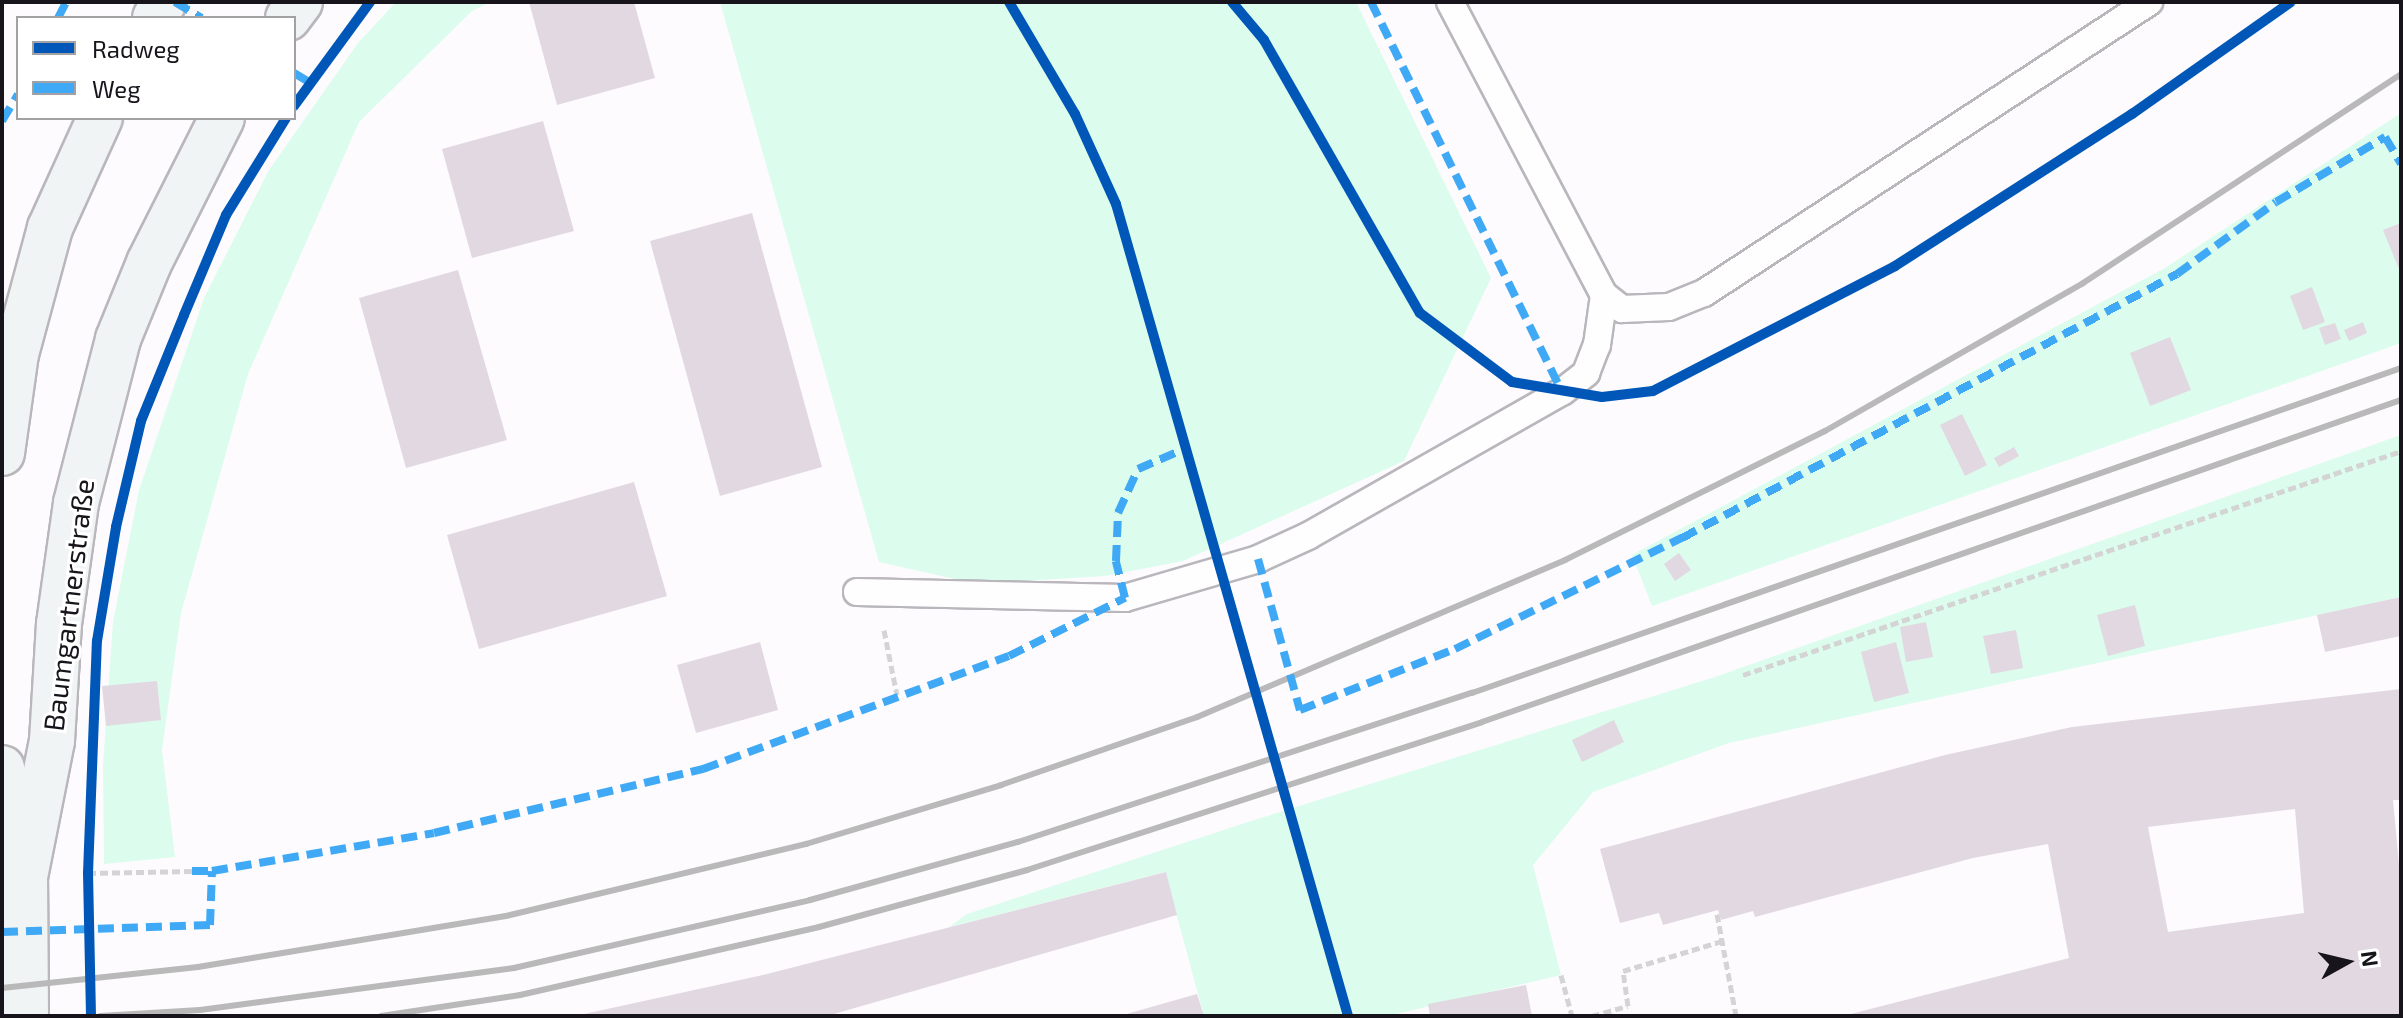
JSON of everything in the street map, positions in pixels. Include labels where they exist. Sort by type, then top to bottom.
[{"type":"main road","points":[[2,453],[16,354],[50,228],[99,120]]},
{"type":"main road","name":"Baumgartnerstraße","points":[[25,877],[52,741],[61,609],[94,422],[118,339],[149,263],[221,120]]},
{"type":"main road","name":"Baumgartnerstraße","points":[[2,768],[25,877],[26,1016]]},
{"type":"lane","points":[[1450,2],[1604,295],[1622,309],[1669,307],[1704,293],[2149,2]]},
{"type":"lane","points":[[866,592],[1125,598],[1258,559],[1308,536],[1562,392],[1586,373],[1597,345],[1604,295]]},
{"type":"path","points":[[1743,675],[2401,451]]},
{"type":"path","points":[[866,592],[897,695]]},
{"type":"path","points":[[88,873],[192,871]]},
{"type":"path","points":[[1717,914],[1736,1016]]},
{"type":"path","points":[[1592,1016],[1628,1006],[1623,971],[1722,941]]},
{"type":"path","points":[[1561,975],[1572,1016]]},
{"type":"green space","points":[[396,2],[490,2],[472,11],[359,122],[248,374],[181,613],[162,750],[175,857],[104,864],[103,765],[113,622],[139,490],[204,298],[269,170],[358,43]]},
{"type":"green space","points":[[720,2],[1356,2],[1491,278],[1404,461],[1183,561],[1105,576],[977,584],[879,562]]},
{"type":"green space","points":[[2401,113],[2401,343],[1652,606],[1632,555],[2165,268]]},
{"type":"green space","points":[[2401,435],[2401,597],[1729,743],[1593,792],[1533,865],[1561,975],[1388,1016],[1204,1016],[1165,872],[949,927],[967,914],[1251,821],[1715,677]]},
{"type":"building","points":[[529,2],[634,2],[655,78],[557,105]]},
{"type":"building","points":[[543,121],[574,231],[472,258],[442,149]]},
{"type":"building","points":[[752,213],[822,467],[720,496],[650,241]]},
{"type":"building","points":[[2401,223],[2401,274],[2383,230]]},
{"type":"building","points":[[458,270],[507,440],[406,468],[359,298]]},
{"type":"building","points":[[2312,287],[2325,322],[2303,330],[2290,296]]},
{"type":"building","points":[[2363,322],[2367,333],[2349,341],[2344,330]]},
{"type":"building","points":[[2335,323],[2341,339],[2325,345],[2319,328]]},
{"type":"building","points":[[2170,337],[2191,390],[2150,406],[2130,353]]},
{"type":"building","points":[[1962,414],[1987,465],[1965,476],[1940,425]]},
{"type":"building","points":[[2014,447],[2019,456],[1999,467],[1994,458]]},
{"type":"building","points":[[634,482],[667,596],[479,649],[447,535]]},
{"type":"building","points":[[1679,553],[1691,570],[1675,581],[1664,564]]},
{"type":"building","points":[[2401,597],[2401,636],[2325,652],[2317,615]]},
{"type":"building","points":[[2135,605],[2145,646],[2108,656],[2097,615]]},
{"type":"building","points":[[1926,622],[1933,657],[1906,662],[1900,627]]},
{"type":"building","points":[[2016,630],[2023,668],[1991,674],[1983,636]]},
{"type":"building","points":[[760,642],[778,710],[696,733],[677,665]]},
{"type":"building","points":[[1896,642],[1909,693],[1874,702],[1861,652]]},
{"type":"building","points":[[157,681],[161,720],[106,726],[102,686]]},
{"type":"building","points":[[2401,689],[2401,800],[2393,800],[2401,886],[2401,1016],[1843,1016],[2069,958],[2048,844],[1973,858],[1755,917],[1753,911],[1721,920],[1718,910],[1663,925],[1659,913],[1620,923],[1600,849],[1945,755],[2072,727]],"holes":[[[2295,809],[2304,913],[2168,932],[2148,827]]]},
{"type":"building","points":[[1614,720],[1624,742],[1582,762],[1572,740]]},
{"type":"building","points":[[1166,872],[1177,915],[827,1016],[575,1016],[763,975]]},
{"type":"building","points":[[1526,985],[1532,1016],[1430,1016],[1428,1004]]},
{"type":"building","points":[[1197,994],[1204,1016],[1123,1016],[1123,1015]]},
{"type":"railway","points":[[2,988],[198,967],[506,916],[806,844],[1001,785],[1197,717],[1565,560],[1825,431],[2083,283],[2401,74]]},
{"type":"railway","points":[[100,1016],[200,1010],[514,968],[810,900],[1018,842],[1472,693],[2401,368]]},
{"type":"railway","points":[[381,1016],[520,995],[819,927],[1027,870],[1482,722],[2401,400]]},
{"type":"marked path","points":[[59,16],[66,2]]},
{"type":"marked path","points":[[175,2],[199,16]]},
{"type":"marked path","points":[[1371,2],[1562,392]]},
{"type":"marked path","points":[[296,74],[309,82]]},
{"type":"marked path","points":[[2,121],[16,97]]},
{"type":"marked path","points":[[1258,559],[1300,710],[1455,649],[1682,538],[2177,274],[2276,202],[2385,137],[2401,164]]},
{"type":"marked path","points":[[2,932],[210,925],[212,871],[434,833],[703,769],[1009,656],[1125,598],[1116,561],[1118,513],[1138,469],[1184,449]]},
{"type":"marked path","points":[[192,871],[212,871]]},
{"type":"cycle path","points":[[296,103],[370,2]]},
{"type":"cycle path","points":[[1009,2],[1075,114],[1116,204],[1348,1016]]},
{"type":"cycle path","points":[[1232,2],[1264,40],[1420,313],[1512,382],[1602,397],[1653,391],[1895,266],[2132,114],[2291,2]]},
{"type":"cycle path","points":[[91,1016],[88,873],[97,641],[116,527],[141,421],[184,315],[226,215],[285,120]]}]
